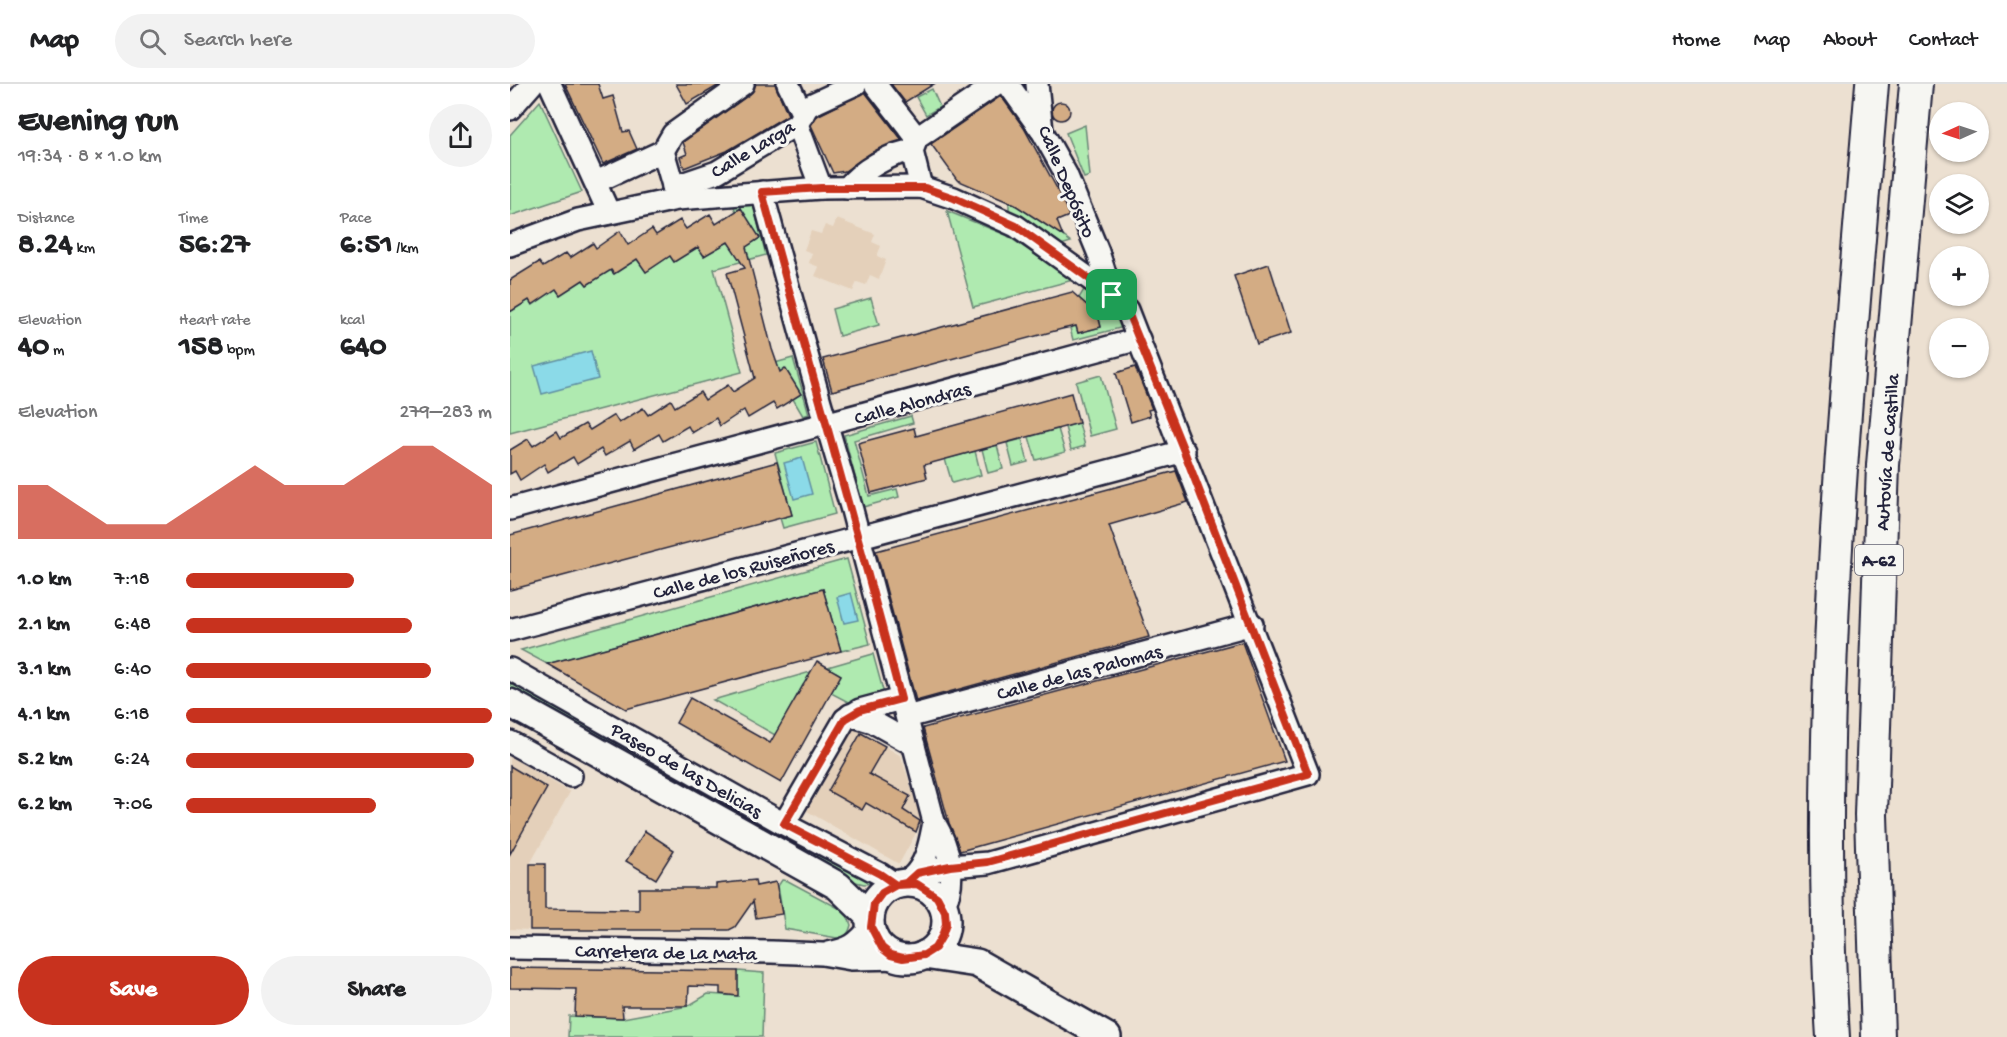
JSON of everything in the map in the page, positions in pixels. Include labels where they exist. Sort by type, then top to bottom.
[{"type":"highway","name":"A-62","points":[[1833,1037],[1827,812],[1830,676],[1841,466],[1872,84]]},
{"type":"highway","name":"Autovía de Castilla","points":[[1878,1037],[1871,815],[1882,465],[1916,84]]},
{"type":"main road","name":"Paseo de las Delicias","points":[[510,703],[838,886],[871,922]]},
{"type":"main road","name":"Paseo de las Delicias","points":[[838,886],[900,883]]},
{"type":"main road","points":[[977,963],[947,908],[928,889],[917,884],[900,883],[874,904],[871,922],[882,948],[891,955],[977,963],[1107,1037]]},
{"type":"main road","points":[[913,957],[935,948],[942,936],[947,908]]},
{"type":"street","points":[[510,109],[532,84]]},
{"type":"street","points":[[550,84],[609,213]]},
{"type":"street","points":[[788,84],[821,188]]},
{"type":"street","name":"Calle Larga","points":[[675,193],[717,172],[800,120],[808,106],[856,84]]},
{"type":"street","points":[[874,84],[914,145],[921,187]]},
{"type":"street","points":[[847,188],[856,176],[914,145],[996,84]]},
{"type":"street","points":[[1008,84],[1042,131]]},
{"type":"street","name":"Calle Depósito","points":[[988,862],[1308,774],[1252,624],[1139,339],[1127,310],[1112,295],[1098,252],[1066,174],[1042,131],[1037,84]]},
{"type":"street","points":[[596,182],[663,151],[673,134],[735,86]]},
{"type":"street","points":[[663,151],[675,193]]},
{"type":"street","points":[[510,245],[578,220],[675,193],[921,187],[954,198],[1016,226],[1112,295]]},
{"type":"street","points":[[762,192],[828,424],[934,822],[944,838],[950,866],[947,908]]},
{"type":"street","name":"Calle Alondras","points":[[510,509],[1139,339]]},
{"type":"street","name":"Calle de los Ruiseñores","points":[[510,630],[1184,451]]},
{"type":"street","name":"Calle de las Palomas","points":[[850,715],[904,708],[1252,624]]},
{"type":"street","name":"Paseo de las Delicias","points":[[510,669],[784,824],[900,883]]},
{"type":"street","points":[[784,824],[840,726],[850,715],[873,722],[914,745]]},
{"type":"street","points":[[510,742],[571,776]]},
{"type":"street","points":[[900,883],[928,852],[934,822]]},
{"type":"street","points":[[900,883],[950,866],[988,862]]},
{"type":"street","points":[[947,908],[988,862]]},
{"type":"street","name":"Carretera de La Mata","points":[[822,954],[848,950],[860,941],[871,922]]},
{"type":"street","name":"Carretera de La Mata","points":[[510,948],[822,954],[851,959],[913,957]]},
{"type":"shaded area","points":[[837,219],[875,234],[872,242],[881,246],[877,256],[886,260],[879,279],[870,275],[866,285],[857,282],[853,291],[815,276],[819,267],[809,263],[812,253],[804,250],[811,231],[821,234],[825,225],[833,228]]},
{"type":"shaded area","points":[[854,728],[901,756],[922,822],[899,864],[807,811]]},
{"type":"shaded area","points":[[510,757],[570,792],[530,864],[530,930],[510,929]]},
{"type":"green space","points":[[932,89],[940,107],[926,115],[916,97]]},
{"type":"green space","points":[[540,101],[582,192],[510,216],[510,135]]},
{"type":"green space","points":[[1085,125],[1090,176],[1084,178],[1066,133]]},
{"type":"green space","points":[[1009,202],[1035,215],[1071,242],[1061,245],[1028,222],[1009,213]]},
{"type":"green space","points":[[753,204],[766,255],[714,269],[742,372],[510,433],[510,312],[529,300],[533,305],[556,289],[560,295],[583,280],[587,285],[610,270],[614,274],[637,259],[646,272],[670,256],[674,262],[698,247],[704,256],[728,242],[736,253],[741,208],[736,211],[733,205]]},
{"type":"green space","points":[[947,211],[1006,235],[1073,280],[973,307]]},
{"type":"green space","points":[[1085,288],[1119,312],[1124,327],[1073,340],[1070,328],[1076,326],[1078,333],[1101,327],[1098,315],[1079,298]]},
{"type":"green space","points":[[871,298],[879,325],[839,336],[832,309]]},
{"type":"green space","points":[[793,358],[809,414],[803,416],[793,399],[801,394],[785,368],[773,376],[753,369]]},
{"type":"green space","points":[[1101,375],[1116,429],[1090,436],[1076,382]]},
{"type":"green space","points":[[911,416],[913,423],[854,440],[869,496],[897,489],[899,497],[863,507],[844,435]]},
{"type":"green space","points":[[1079,423],[1085,446],[1071,450],[1065,427]]},
{"type":"green space","points":[[1058,429],[1065,452],[1036,460],[1029,437]]},
{"type":"green space","points":[[1022,439],[1028,462],[1013,466],[1007,443]]},
{"type":"green space","points":[[816,442],[835,514],[783,528],[780,518],[792,515],[775,453]]},
{"type":"green space","points":[[997,445],[1003,469],[988,473],[982,449]]},
{"type":"green space","points":[[975,451],[981,475],[952,483],[945,459]]},
{"type":"green space","points":[[847,559],[870,644],[841,651],[823,589],[547,664],[521,650]]},
{"type":"green space","points":[[873,654],[884,694],[852,704],[831,693],[841,675],[836,672],[811,680],[807,687],[803,685],[775,735],[713,700]]},
{"type":"green space","points":[[510,678],[878,883],[864,884],[852,881],[510,688]]},
{"type":"green space","points":[[782,880],[846,912],[851,925],[847,934],[837,938],[785,929],[778,886]]},
{"type":"green space","points":[[738,971],[764,973],[762,1037],[568,1037],[569,1016],[623,1018],[688,1006],[708,994],[737,996]]},
{"type":"water","points":[[591,351],[598,379],[542,394],[534,366]]},
{"type":"water","points":[[802,458],[812,494],[794,499],[784,463]]},
{"type":"water","points":[[851,593],[858,620],[844,623],[837,597]]},
{"type":"building","points":[[565,84],[598,84],[603,99],[613,96],[623,132],[629,131],[637,149],[603,164]]},
{"type":"building","points":[[676,84],[721,84],[687,104]]},
{"type":"building","points":[[756,84],[775,84],[788,115],[727,151],[684,168],[680,157],[687,154],[683,142],[750,94]]},
{"type":"building","points":[[891,84],[934,84],[905,102]]},
{"type":"building","points":[[865,92],[902,140],[871,153],[845,171],[833,173],[811,125],[817,116]]},
{"type":"building","points":[[1001,96],[1024,128],[1061,196],[1069,216],[1057,221],[1063,236],[1015,205],[957,180],[931,144]]},
{"type":"building","points":[[1061,102],[1067,105],[1070,111],[1067,117],[1061,120],[1055,117],[1052,111],[1055,105]]},
{"type":"building","points":[[741,208],[760,238],[746,247],[772,349],[780,372],[785,368],[801,394],[777,409],[773,403],[748,418],[744,410],[720,426],[716,418],[692,433],[688,426],[663,441],[659,434],[634,449],[630,441],[605,456],[601,449],[577,464],[573,457],[548,472],[544,464],[520,480],[515,471],[510,474],[510,450],[528,439],[533,446],[557,431],[561,438],[585,424],[590,430],[614,415],[619,423],[643,408],[648,415],[671,400],[675,407],[700,392],[705,400],[728,385],[733,392],[755,378],[727,273],[745,268],[728,242],[704,256],[698,247],[674,262],[670,256],[646,272],[637,259],[614,274],[611,270],[587,285],[583,280],[560,295],[556,289],[532,305],[529,300],[510,312],[510,280],[539,262],[543,267],[566,253],[570,258],[593,243],[596,248],[620,231],[628,245],[652,229],[656,235],[680,220],[686,229],[710,214],[716,224]]},
{"type":"building","points":[[1269,264],[1291,333],[1257,344],[1234,276]]},
{"type":"building","points":[[1072,292],[1098,315],[1101,327],[1078,333],[1076,326],[1062,329],[832,391],[823,359]]},
{"type":"building","points":[[1135,367],[1152,409],[1148,410],[1150,416],[1131,422],[1116,373]]},
{"type":"building","points":[[1071,393],[1079,423],[924,465],[927,478],[871,493],[858,443],[914,428],[916,436]]},
{"type":"building","points":[[777,462],[792,515],[510,590],[510,535]]},
{"type":"building","points":[[1176,471],[1188,502],[1109,525],[1149,637],[916,701],[876,551]]},
{"type":"building","points":[[823,589],[841,651],[626,709],[547,664]]},
{"type":"building","points":[[1242,642],[1285,761],[960,851],[949,823],[923,728]]},
{"type":"building","points":[[817,661],[841,675],[781,783],[676,723],[690,698],[770,743]]},
{"type":"building","points":[[861,733],[885,746],[869,774],[910,796],[903,810],[920,821],[916,832],[866,803],[862,810],[828,791]]},
{"type":"building","points":[[510,766],[547,788],[510,854]]},
{"type":"building","points":[[645,831],[674,850],[656,879],[626,861]]},
{"type":"building","points":[[530,864],[545,864],[545,909],[639,910],[639,888],[716,888],[716,884],[755,880],[756,886],[776,882],[782,914],[756,918],[753,901],[735,927],[729,930],[530,930]]},
{"type":"building","points":[[510,968],[738,971],[738,996],[720,994],[720,987],[689,986],[688,1006],[622,1006],[623,1018],[575,1016],[576,989],[510,988]]},
{"type":"route","points":[[1112,295],[1016,226],[954,198],[925,188],[821,188],[762,192],[852,510],[901,699],[860,710],[845,719],[784,824],[880,874],[896,885],[917,884],[928,889],[937,897],[945,912],[946,924],[935,948],[914,958],[891,955],[875,939],[870,917],[874,904],[882,893],[896,885],[906,883],[917,873],[950,866],[988,862],[1308,774],[1252,624],[1127,310],[1112,295]]}]
